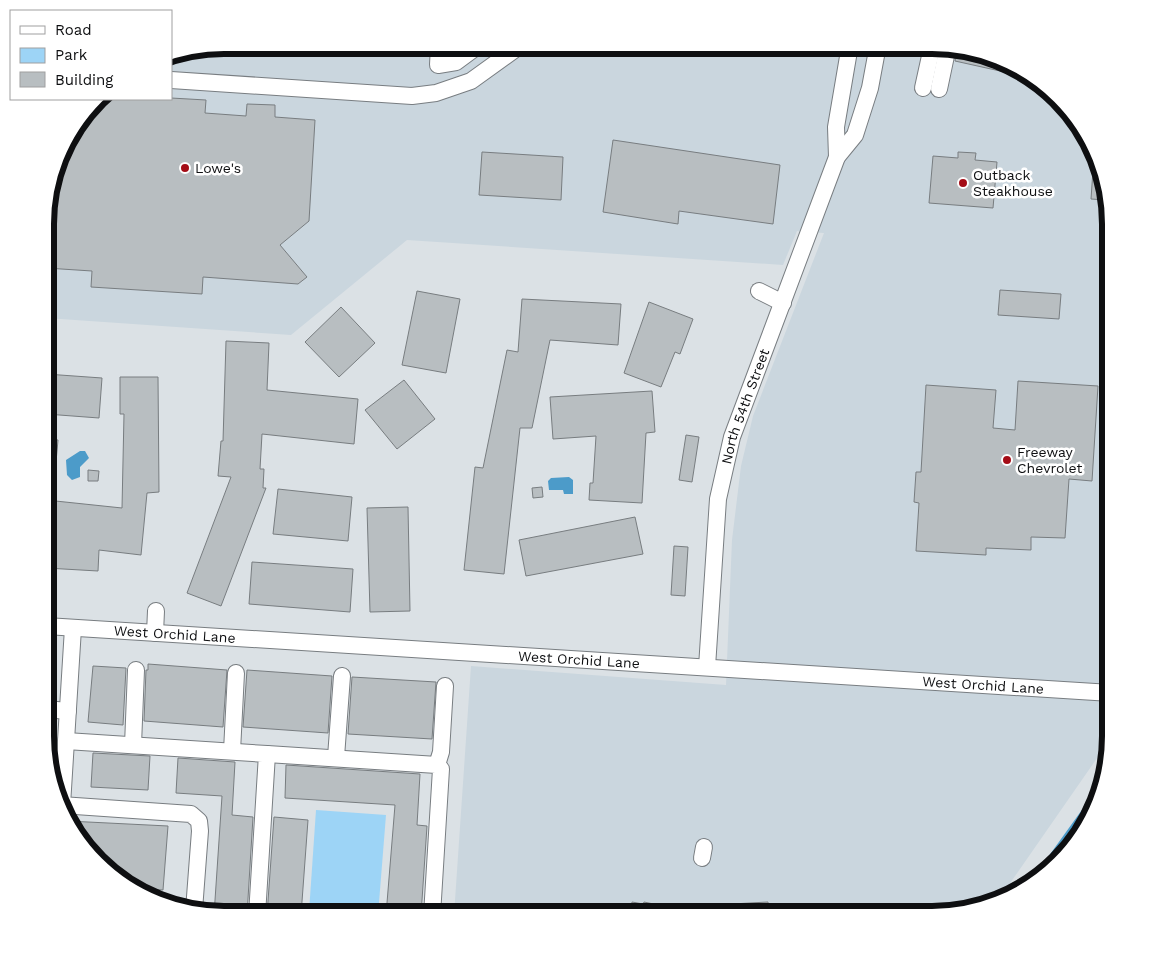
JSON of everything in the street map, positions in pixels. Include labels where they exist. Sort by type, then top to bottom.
[{"type":"street","points":[[436,93],[439,54]]},
{"type":"street","points":[[438,65],[456,62],[467,54]]},
{"type":"street","points":[[172,80],[412,96],[436,93],[472,81],[509,54]]},
{"type":"street","name":"North 54th Street","points":[[837,157],[836,127],[848,54]]},
{"type":"street","name":"North 54th Street","points":[[707,667],[718,499],[732,437],[837,157],[855,134],[870,88],[876,54]]},
{"type":"street","points":[[931,88],[939,54]]},
{"type":"street","points":[[759,292],[783,303]]},
{"type":"street","points":[[154,633],[156,611]]},
{"type":"street","name":"West Orchid Lane","points":[[54,627],[1102,692]]},
{"type":"street","points":[[63,789],[73,628]]},
{"type":"street","points":[[133,745],[136,670]]},
{"type":"street","points":[[232,751],[236,674]]},
{"type":"street","points":[[336,757],[342,676]]},
{"type":"street","points":[[433,906],[441,769],[438,765],[441,752],[445,686]]},
{"type":"street","points":[[54,710],[68,711]]},
{"type":"street","points":[[66,741],[438,765]]},
{"type":"street","points":[[258,906],[267,754]]},
{"type":"street","points":[[69,805],[184,812],[191,814],[198,821],[190,903]]},
{"type":"shaded area","points":[[213,54],[943,54],[976,60],[1007,71],[1036,89],[1067,120],[1089,159],[1099,191],[1102,213],[1101,752],[1007,888],[987,897],[965,903],[943,906],[455,906],[471,666],[726,685],[732,540],[741,466],[753,416],[824,233],[797,231],[783,265],[407,240],[291,335],[54,319],[54,224],[55,202],[60,180],[67,159],[82,130],[108,100],[172,100],[172,62]]},
{"type":"shaded area","points":[[80,451],[85,451],[89,458],[80,467],[80,477],[72,480],[67,475],[66,460]]},
{"type":"shaded area","points":[[569,477],[573,480],[573,494],[564,494],[563,490],[549,490],[548,481],[551,478]]},
{"type":"green space","points":[[316,810],[386,815],[379,906],[309,906]]},
{"type":"building","points":[[956,55],[976,60],[1011,74],[955,61]]},
{"type":"building","name":"Lowe's","points":[[172,98],[206,100],[205,113],[246,116],[247,104],[275,105],[275,117],[315,120],[309,221],[280,245],[307,277],[298,284],[203,277],[202,294],[91,287],[92,271],[54,269],[55,202],[63,169],[77,139],[96,112],[108,100],[172,100]]},
{"type":"building","points":[[613,140],[780,165],[773,224],[679,211],[678,224],[603,212]]},
{"type":"building","points":[[482,152],[563,157],[561,200],[479,195]]},
{"type":"building","name":"Outback Steakhouse","points":[[958,152],[976,153],[975,160],[997,162],[993,208],[929,203],[933,156],[958,158]]},
{"type":"building","points":[[1093,169],[1100,200],[1091,199]]},
{"type":"building","points":[[1000,290],[1061,294],[1059,319],[998,315]]},
{"type":"building","points":[[417,291],[460,299],[446,373],[402,365]]},
{"type":"building","points":[[522,299],[621,304],[618,345],[550,340],[532,428],[520,428],[504,574],[464,570],[475,467],[483,468],[507,350],[518,352]]},
{"type":"building","points":[[649,302],[693,319],[680,354],[675,352],[661,387],[624,373]]},
{"type":"building","points":[[341,307],[375,343],[339,377],[305,342]]},
{"type":"building","points":[[226,341],[269,343],[267,390],[358,399],[354,444],[262,434],[260,469],[264,469],[263,488],[266,488],[221,606],[187,593],[231,477],[218,476],[221,441],[223,441]]},
{"type":"building","points":[[54,375],[102,378],[99,418],[54,415]]},
{"type":"building","points":[[120,377],[158,377],[159,492],[147,493],[141,555],[99,550],[98,571],[54,568],[54,501],[122,508],[124,414],[120,414]]},
{"type":"building","points":[[404,380],[435,419],[397,449],[365,410]]},
{"type":"building","name":"Freeway Chevrolet","points":[[1018,381],[1098,386],[1092,481],[1069,479],[1065,538],[1031,537],[1031,550],[986,548],[986,555],[916,551],[919,503],[914,502],[916,472],[921,472],[926,385],[996,390],[993,428],[1015,430]]},
{"type":"building","points":[[652,391],[655,432],[646,433],[642,503],[589,500],[590,483],[593,483],[596,436],[553,439],[550,397]]},
{"type":"building","points":[[686,435],[699,437],[692,482],[679,480]]},
{"type":"building","points":[[54,440],[58,440],[56,462],[54,462]]},
{"type":"building","points":[[88,470],[99,471],[98,481],[88,481]]},
{"type":"building","points":[[542,487],[543,497],[533,498],[532,488]]},
{"type":"building","points":[[278,489],[352,497],[348,541],[273,534]]},
{"type":"building","points":[[408,507],[410,611],[370,612],[367,508]]},
{"type":"building","points":[[635,517],[643,554],[526,576],[519,540]]},
{"type":"building","points":[[674,546],[688,547],[685,596],[671,595]]},
{"type":"building","points":[[252,562],[353,569],[350,612],[249,604]]},
{"type":"building","points":[[148,664],[227,670],[223,727],[144,721],[146,670],[148,670]]},
{"type":"building","points":[[93,666],[126,668],[123,725],[88,722]]},
{"type":"building","points":[[247,670],[332,676],[328,733],[243,727]]},
{"type":"building","points":[[352,677],[436,682],[432,739],[348,734]]},
{"type":"building","points":[[93,753],[150,756],[148,790],[91,787]]},
{"type":"building","points":[[178,758],[235,762],[232,815],[253,817],[248,906],[215,906],[222,796],[176,793]]},
{"type":"building","points":[[286,765],[420,774],[417,825],[427,826],[422,906],[387,906],[395,805],[285,798]]},
{"type":"building","points":[[274,817],[308,820],[302,906],[268,906]]},
{"type":"building","points":[[77,821],[168,826],[163,890],[151,889],[120,871],[89,840]]},
{"type":"building","points":[[632,902],[643,904],[644,902],[663,906],[631,906]]},
{"type":"building","points":[[768,902],[768,906],[714,906]]},
{"type":"place","name":"Lowe's","points":[[185,168]]},
{"type":"place","name":"Outback Steakhouse","points":[[963,183]]},
{"type":"place","name":"Freeway Chevrolet","points":[[1007,460]]}]
